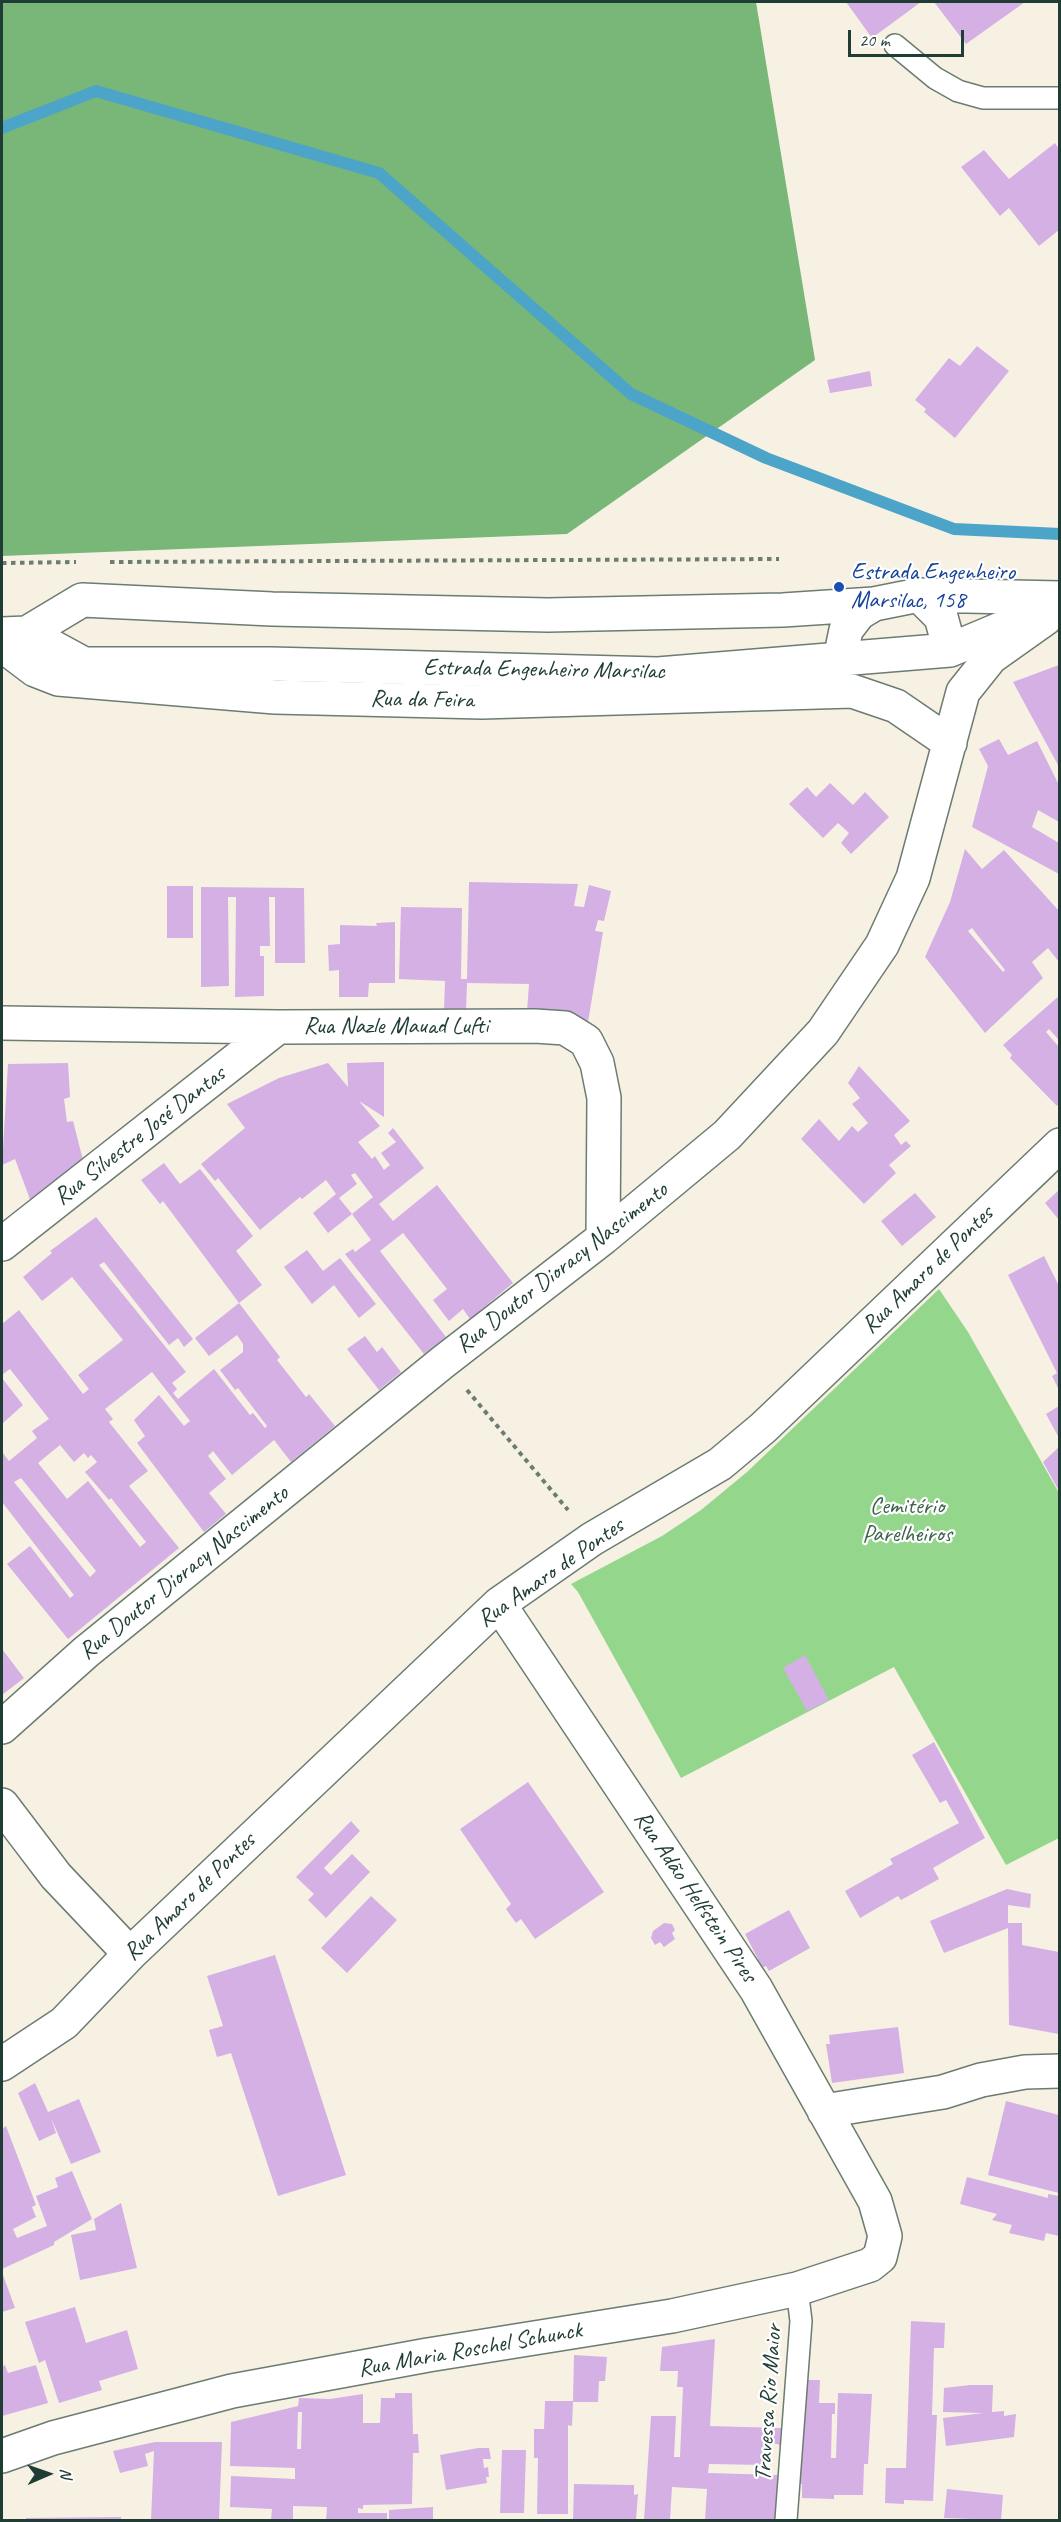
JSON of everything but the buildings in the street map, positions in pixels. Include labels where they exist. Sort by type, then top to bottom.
[{"type":"street","points":[[10,637],[82,600],[272,609],[549,615],[783,610],[874,603],[919,595],[1059,598]]},
{"type":"street","points":[[919,595],[941,617],[963,692]]},
{"type":"street","points":[[874,603],[859,613],[846,630],[840,659],[852,691],[896,706],[950,743]]},
{"type":"street","points":[[963,692],[991,657],[1059,606]]},
{"type":"street","name":"Estrada Engenheiro Marsilac","points":[[10,637],[84,664],[271,664],[658,674],[950,650],[1059,606]]},
{"type":"street","name":"Rua da Feira","points":[[10,637],[35,670],[58,680],[275,697],[482,702],[852,691]]},
{"type":"street","name":"Rua Doutor Dioracy Nascimento","points":[[2,1727],[86,1652],[443,1362],[603,1238],[727,1135],[823,1032],[882,945],[913,878],[963,692]]},
{"type":"street","name":"Rua Nazle Mauad Lufti","points":[[2,1023],[278,1028],[535,1026],[566,1028],[586,1041],[597,1063],[604,1098],[603,1238]]},
{"type":"street","name":"Rua Silvestre José Dantas","points":[[2,1244],[278,1028]]},
{"type":"street","name":"Rua Amaro de Pontes","points":[[2,2064],[64,2023],[130,1954],[499,1604],[592,1539],[720,1464],[764,1428],[1059,1145]]},
{"type":"street","name":"Rua Adão Helfstein Pires","points":[[499,1604],[756,1989],[874,2201]]},
{"type":"street","points":[[2,1805],[56,1876],[130,1954]]},
{"type":"street","points":[[824,2111],[943,2092],[981,2080],[1026,2072],[1059,2071]]},
{"type":"street","name":"Rua Maria Roschel Schunck","points":[[2,2456],[53,2438],[232,2391],[428,2355],[672,2316],[797,2289],[870,2265],[880,2257],[885,2236],[874,2201]]},
{"type":"lane","points":[[896,45],[935,78],[958,91],[983,98],[1059,98]]},
{"type":"lane","name":"Travessa Rio Maior","points":[[786,2520],[801,2320],[797,2289]]},
{"type":"path","points":[[109,562],[779,559]]},
{"type":"path","points":[[2,562],[85,562]]},
{"type":"path","points":[[443,1362],[592,1539]]},
{"type":"green space","points":[[2,2],[756,2],[815,360],[567,534],[2,556]]},
{"type":"green space","name":"Cemitério Parelheiros","points":[[939,1289],[968,1332],[1059,1493],[1059,1838],[1006,1865],[894,1667],[681,1778],[578,1592],[571,1584],[662,1536],[701,1510],[747,1472]]},
{"type":"waterway","points":[[2,128],[96,91],[379,173],[631,394],[766,458],[954,529],[1060,534]]},
{"type":"place","name":"Estrada Engenheiro Marsilac, 158","points":[[839,587]]}]
